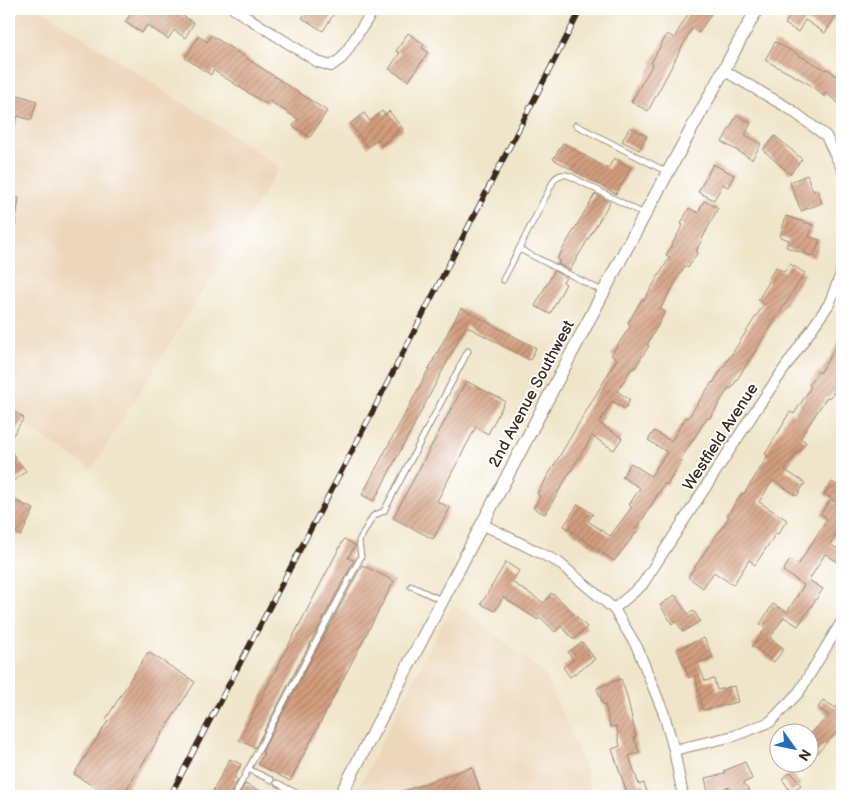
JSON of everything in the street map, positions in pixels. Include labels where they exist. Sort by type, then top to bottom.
[{"type":"street","points":[[234,9],[318,62],[331,66],[342,58],[374,9]]},
{"type":"street","name":"2nd Avenue Southwest","points":[[340,796],[644,215],[757,9]]},
{"type":"street","points":[[722,70],[790,109],[826,136],[842,169]]},
{"type":"street","name":"Westfield Avenue","points":[[614,609],[642,585],[755,410],[829,304],[842,272]]},
{"type":"street","points":[[482,524],[558,562],[614,609],[637,647],[664,714],[674,750],[683,796]]},
{"type":"street","points":[[674,750],[734,736],[770,722],[799,692],[842,621]]},
{"type":"lane","points":[[576,125],[667,173]]},
{"type":"lane","points":[[503,280],[554,180],[558,176],[564,174],[570,176],[644,215]]},
{"type":"lane","points":[[519,249],[604,292]]},
{"type":"lane","points":[[234,796],[361,557],[359,542],[373,516],[384,511],[468,351]]},
{"type":"lane","points":[[411,586],[442,600]]},
{"type":"lane","points":[[248,769],[271,780]]},
{"type":"lane","points":[[277,783],[302,796]]},
{"type":"shaded area","points":[[9,9],[41,9],[280,167],[91,470],[9,413]]},
{"type":"shaded area","points":[[452,605],[467,611],[545,674],[585,767],[592,796],[354,796]]},
{"type":"building","points":[[134,9],[172,9],[194,23],[185,38],[174,30],[168,39],[147,25],[142,33],[125,22]]},
{"type":"building","points":[[308,9],[337,9],[323,31],[302,18]]},
{"type":"building","points":[[691,9],[714,9],[699,33],[692,28],[648,111],[631,102],[653,64],[651,63],[667,34],[674,38]]},
{"type":"building","points":[[795,9],[840,9],[825,33],[805,20],[798,32],[785,24]]},
{"type":"building","points":[[408,33],[424,44],[422,48],[428,52],[409,81],[389,69],[400,53],[396,51]]},
{"type":"building","points":[[211,35],[327,111],[310,137],[293,126],[298,119],[268,100],[266,104],[213,70],[211,75],[185,58],[199,36],[207,42]]},
{"type":"building","points":[[775,42],[826,70],[828,69],[842,81],[842,106],[826,93],[824,96],[809,84],[765,60]]},
{"type":"building","points":[[9,92],[37,101],[31,120],[18,116],[11,137],[9,137]]},
{"type":"building","points":[[382,111],[385,115],[389,111],[403,129],[382,145],[378,139],[368,147],[350,124],[364,113],[370,121]]},
{"type":"building","points":[[737,115],[751,123],[745,135],[761,144],[752,159],[722,142]]},
{"type":"building","points":[[630,127],[647,136],[639,150],[622,141]]},
{"type":"building","points":[[775,136],[802,159],[790,174],[763,150]]},
{"type":"building","points":[[563,143],[608,169],[614,158],[631,168],[616,194],[553,159]]},
{"type":"building","points":[[713,164],[734,175],[728,187],[723,184],[714,200],[698,192]]},
{"type":"building","points":[[807,175],[813,191],[817,189],[822,203],[801,211],[790,182]]},
{"type":"building","points":[[595,194],[610,202],[570,270],[558,264],[559,261],[557,259]]},
{"type":"building","points":[[9,197],[19,198],[15,227],[9,226]]},
{"type":"building","points":[[704,201],[718,208],[696,251],[698,252],[688,268],[685,266],[660,309],[665,312],[647,345],[649,346],[617,391],[630,400],[625,409],[612,401],[599,423],[622,438],[614,450],[592,436],[545,514],[533,508],[540,496],[537,494],[617,359],[611,355],[631,325],[628,323],[642,299],[644,300],[670,257],[666,255],[683,225],[681,224],[689,208],[698,213]]},
{"type":"building","points":[[786,216],[813,225],[809,237],[820,240],[814,257],[786,247],[789,240],[780,237]]},
{"type":"building","points":[[790,264],[805,273],[731,389],[729,388],[709,419],[707,418],[680,460],[682,461],[667,485],[665,483],[637,528],[639,529],[614,561],[564,526],[578,504],[593,514],[588,521],[610,536],[632,507],[629,505],[640,488],[622,477],[631,463],[651,476],[667,452],[648,440],[654,431],[671,441],[686,417],[688,418],[713,383],[764,304],[758,300],[776,267],[784,272]]},
{"type":"building","points":[[554,271],[566,278],[563,282],[566,284],[550,314],[535,306]]},
{"type":"building","points":[[461,308],[536,348],[530,360],[466,326],[374,501],[362,495]]},
{"type":"building","points":[[842,337],[842,400],[833,393],[829,398],[827,397],[800,438],[806,442],[785,470],[805,483],[797,496],[773,480],[759,502],[787,520],[755,565],[749,560],[733,585],[714,572],[703,588],[688,577],[768,456],[765,454],[790,412],[794,414],[811,387],[809,385],[818,371],[820,373]]},
{"type":"building","points":[[466,381],[505,401],[488,434],[476,427],[437,501],[450,508],[433,539],[393,518]]},
{"type":"building","points":[[9,408],[24,418],[9,441]]},
{"type":"building","points":[[9,449],[26,471],[9,485]]},
{"type":"building","points":[[832,482],[842,488],[842,497],[838,503],[824,494]]},
{"type":"building","points":[[9,498],[34,509],[21,536],[9,530]]},
{"type":"building","points":[[830,500],[842,507],[842,525],[830,544],[842,552],[842,556],[838,562],[825,554],[809,580],[823,589],[798,626],[784,617],[770,638],[784,649],[774,662],[752,646],[766,628],[760,624],[773,604],[787,612],[804,585],[783,571],[790,560],[798,565],[827,519],[821,514]]},
{"type":"building","points":[[344,539],[355,545],[348,558],[354,560],[255,748],[239,740]]},
{"type":"building","points":[[506,562],[519,571],[512,582],[544,603],[551,593],[587,627],[574,640],[561,626],[555,632],[540,617],[538,620],[503,597],[495,611],[481,604]]},
{"type":"building","points":[[362,565],[394,581],[290,781],[258,764],[264,753],[262,752]]},
{"type":"building","points":[[675,595],[688,614],[694,611],[700,621],[683,632],[676,621],[672,624],[660,605]]},
{"type":"building","points":[[704,638],[713,657],[698,663],[705,681],[714,679],[717,690],[734,686],[738,702],[703,710],[695,675],[689,678],[677,649]]},
{"type":"building","points":[[582,642],[595,659],[570,677],[563,667],[573,660],[568,652]]},
{"type":"building","points":[[148,652],[195,682],[122,796],[108,796],[74,774],[108,721],[106,719]]},
{"type":"building","points":[[621,679],[627,696],[636,736],[634,737],[639,752],[629,756],[639,785],[644,783],[648,796],[628,796],[612,749],[620,746],[616,726],[610,727],[605,704],[603,705],[597,688]]},
{"type":"building","points":[[842,698],[842,727],[818,752],[818,727],[829,715],[818,708],[823,700],[836,708]]},
{"type":"building","points":[[230,759],[241,764],[234,778],[238,780],[230,796],[210,796]]},
{"type":"building","points":[[745,762],[752,779],[743,783],[754,796],[734,796],[730,787],[708,792],[705,778],[725,774],[724,771]]},
{"type":"building","points":[[472,767],[482,796],[392,796],[392,795]]},
{"type":"building","points":[[791,772],[801,785],[791,792],[782,779]]},
{"type":"building","points":[[245,784],[269,796],[239,796]]},
{"type":"railway","points":[[170,796],[362,432],[581,9]]}]
